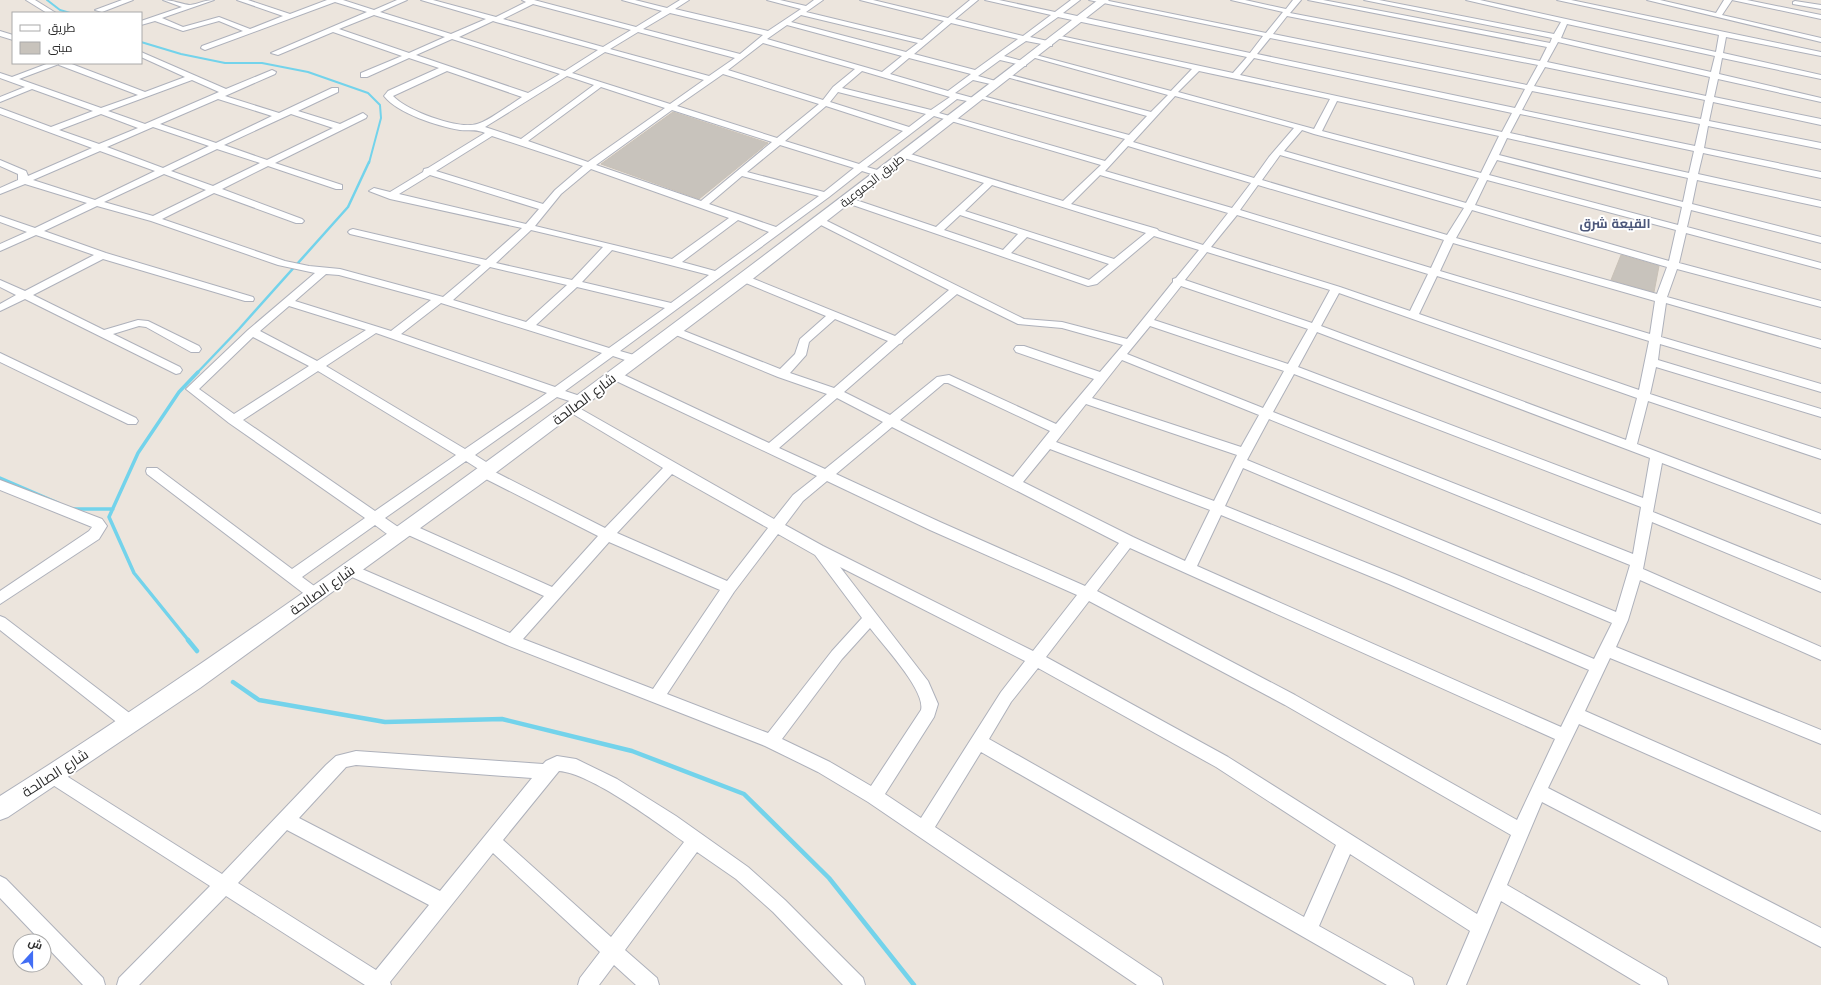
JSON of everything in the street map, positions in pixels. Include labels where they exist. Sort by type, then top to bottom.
[{"type":"main road","name":"طريق الجموعية","points":[[637,360],[881,174],[1079,20],[1100,1]]},
{"type":"main road","name":"شارع الصالحة","points":[[0,809],[130,723],[316,595],[487,472],[637,360]]},
{"type":"street","points":[[30,0],[50,12]]},
{"type":"street","points":[[99,10],[129,0]]},
{"type":"street","points":[[167,0],[189,7]]},
{"type":"street","points":[[142,23],[210,0]]},
{"type":"street","points":[[241,0],[290,16]]},
{"type":"street","points":[[205,48],[333,0]]},
{"type":"street","points":[[336,0],[564,74],[861,166],[881,174]]},
{"type":"street","points":[[275,53],[403,0]]},
{"type":"street","points":[[424,0],[709,79]]},
{"type":"street","points":[[626,0],[667,11],[769,34]]},
{"type":"street","points":[[479,127],[685,0]]},
{"type":"street","points":[[771,0],[923,42]]},
{"type":"street","points":[[393,335],[489,265],[529,228],[568,182],[588,165],[741,57],[769,34],[819,0]]},
{"type":"street","points":[[864,0],[1024,38],[1052,40],[1196,69],[1821,204]]},
{"type":"street","points":[[884,75],[974,0]]},
{"type":"street","points":[[989,0],[1079,20],[1700,148],[1821,175]]},
{"type":"street","points":[[292,576],[556,392],[609,351],[826,196],[861,166],[931,113],[973,75],[1076,0]]},
{"type":"street","points":[[1235,0],[1286,12],[1821,122]]},
{"type":"street","points":[[1234,77],[1295,0]]},
{"type":"street","points":[[1312,0],[1442,25],[1556,40]]},
{"type":"street","points":[[1368,0],[1384,1],[1821,100]]},
{"type":"street","points":[[1470,0],[1821,77]]},
{"type":"street","points":[[1561,0],[1821,54]]},
{"type":"street","points":[[1599,7],[1605,0]]},
{"type":"street","points":[[1651,0],[1821,40]]},
{"type":"street","points":[[1718,15],[1728,0]]},
{"type":"street","points":[[1736,0],[1821,17]]},
{"type":"street","points":[[364,75],[495,20],[529,1],[741,57]]},
{"type":"street","points":[[1100,1],[1821,146]]},
{"type":"street","points":[[1784,1],[1821,7]]},
{"type":"street","points":[[1442,25],[1447,15]]},
{"type":"street","points":[[155,18],[183,29],[219,19],[249,31]]},
{"type":"street","points":[[1414,314],[1450,238],[1469,207],[1493,156],[1566,21]]},
{"type":"street","points":[[786,23],[908,55],[973,75],[1153,115]]},
{"type":"street","points":[[332,29],[527,96]]},
{"type":"street","points":[[1,34],[12,31]]},
{"type":"street","points":[[1,34],[12,38]]},
{"type":"street","points":[[1631,444],[1652,362],[1661,299],[1673,265],[1694,176],[1711,99],[1723,34]]},
{"type":"street","points":[[761,40],[953,94],[1129,140],[1256,182],[1821,344]]},
{"type":"street","points":[[142,54],[192,77],[221,94],[279,116]]},
{"type":"street","points":[[998,57],[1027,60],[1173,94],[1821,266]]},
{"type":"street","points":[[13,80],[53,64]]},
{"type":"street","points":[[65,64],[146,95]]},
{"type":"street","points":[[447,68],[391,93],[388,96],[404,108],[434,120],[460,127],[479,127],[776,231]]},
{"type":"street","points":[[702,205],[825,103],[836,89],[861,68]]},
{"type":"street","points":[[1065,204],[1107,164],[1196,69]]},
{"type":"street","points":[[722,70],[909,130]]},
{"type":"street","points":[[0,191],[272,72]]},
{"type":"street","points":[[0,75],[98,112],[268,162],[339,187]]},
{"type":"street","points":[[51,130],[192,77]]},
{"type":"street","points":[[522,142],[600,84]]},
{"type":"street","points":[[0,100],[31,87]]},
{"type":"street","points":[[836,89],[931,113],[1107,164]]},
{"type":"street","points":[[0,248],[334,90]]},
{"type":"street","points":[[1317,132],[1334,99]]},
{"type":"street","points":[[0,111],[300,220]]},
{"type":"street","points":[[290,111],[340,127]]},
{"type":"street","points":[[154,219],[363,116]]},
{"type":"street","points":[[1015,483],[1082,399],[1130,343],[1177,281],[1235,211],[1278,152],[1300,127]]},
{"type":"street","points":[[390,196],[490,132]]},
{"type":"street","points":[[1278,152],[1673,265],[1821,304]]},
{"type":"street","points":[[904,155],[1336,288],[1414,314],[1644,396],[1821,455]]},
{"type":"street","points":[[1493,156],[1821,240]]},
{"type":"street","points":[[0,163],[23,173],[23,180]]},
{"type":"street","points":[[427,171],[546,208]]},
{"type":"street","points":[[1099,172],[1235,211],[1655,340],[1821,388]]},
{"type":"street","points":[[740,174],[826,196]]},
{"type":"street","points":[[23,180],[96,203],[154,219],[282,263],[309,269],[340,272],[442,300],[637,360]]},
{"type":"street","points":[[938,231],[990,182]]},
{"type":"street","points":[[374,192],[610,246],[716,274]]},
{"type":"street","points":[[847,200],[1088,283],[1093,282],[1154,232]]},
{"type":"street","points":[[959,212],[1117,263]]},
{"type":"street","points":[[675,262],[736,217]]},
{"type":"street","points":[[0,219],[33,232],[249,299]]},
{"type":"street","points":[[820,221],[1022,322],[1062,325],[1130,343]]},
{"type":"street","points":[[353,232],[489,265],[575,283],[672,306]]},
{"type":"street","points":[[1005,254],[1025,234]]},
{"type":"street","points":[[529,326],[575,283],[610,246]]},
{"type":"street","points":[[0,308],[102,254]]},
{"type":"street","points":[[324,270],[252,332],[192,389],[233,420],[374,518],[553,594]]},
{"type":"street","points":[[745,279],[898,341]]},
{"type":"street","points":[[1177,281],[1314,327],[1631,444],[1821,519]]},
{"type":"street","points":[[0,282],[176,370]]},
{"type":"street","points":[[1188,569],[1242,458],[1336,288]]},
{"type":"street","points":[[770,449],[898,341],[956,289]]},
{"type":"street","points":[[287,302],[393,335],[556,392],[671,467],[818,550],[1035,659],[1222,762],[1480,927]]},
{"type":"street","points":[[782,374],[800,355],[804,341],[834,314]]},
{"type":"street","points":[[1147,321],[1291,369],[1648,510],[1821,586]]},
{"type":"street","points":[[103,334],[138,323],[148,324],[195,348]]},
{"type":"street","points":[[233,420],[375,329]]},
{"type":"street","points":[[675,331],[782,374],[836,393],[926,440],[1015,483],[1128,541],[1564,736]]},
{"type":"street","points":[[252,332],[285,347],[318,366],[465,456],[487,472],[606,535],[729,588]]},
{"type":"street","points":[[1020,349],[1102,377]]},
{"type":"street","points":[[1120,355],[1266,413],[1636,567],[1821,654]]},
{"type":"street","points":[[0,357],[132,421]]},
{"type":"street","points":[[1652,362],[1821,413]]},
{"type":"street","points":[[616,376],[825,475],[1087,593],[1290,700],[1520,832]]},
{"type":"street","points":[[657,696],[694,638],[729,588],[798,498],[937,383],[946,379],[1058,430]]},
{"type":"street","points":[[1082,399],[1242,458],[1621,620]]},
{"type":"street","points":[[1047,443],[1143,479],[1387,576],[1599,668]]},
{"type":"street","points":[[1456,985],[1538,791],[1608,650],[1621,620],[1636,567],[1648,510],[1657,455]]},
{"type":"street","points":[[512,642],[606,535],[671,467]]},
{"type":"street","points":[[152,471],[316,595]]},
{"type":"street","points":[[0,485],[97,523],[100,526],[94,536],[0,598]]},
{"type":"street","points":[[924,829],[1006,697],[1128,541]]},
{"type":"street","points":[[818,550],[923,686],[930,704],[928,712],[874,796]]},
{"type":"street","points":[[350,570],[512,642],[657,696],[771,741],[824,766],[874,796],[924,829],[1154,985]]},
{"type":"street","points":[[771,741],[837,655],[870,619]]},
{"type":"street","points":[[0,622],[130,723]]},
{"type":"street","points":[[1608,650],[1821,737]]},
{"type":"street","points":[[1576,714],[1821,823]]},
{"type":"street","points":[[979,742],[1405,985]]},
{"type":"street","points":[[126,985],[224,885],[337,765],[352,759],[547,772]]},
{"type":"street","points":[[51,775],[380,984],[442,902],[547,772],[552,766],[563,762],[592,774],[626,793],[759,887],[856,985]]},
{"type":"street","points":[[1538,791],[1821,938]]},
{"type":"street","points":[[286,820],[442,902]]},
{"type":"street","points":[[492,841],[650,985]]},
{"type":"street","points":[[587,985],[695,841]]},
{"type":"street","points":[[1308,930],[1346,842]]},
{"type":"street","points":[[0,885],[96,985]]},
{"type":"street","points":[[1496,888],[1659,985]]},
{"type":"building","points":[[673,112],[768,143],[699,199],[601,164]]},
{"type":"building","points":[[1621,255],[1659,266],[1654,292],[1611,280]]},
{"type":"waterway","points":[[47,0],[60,10],[67,12]]},
{"type":"waterway","points":[[142,42],[181,54],[225,63],[262,63],[308,72],[368,93],[380,105],[381,118],[369,163]]},
{"type":"waterway","points":[[197,373],[239,329],[348,207],[369,162]]},
{"type":"waterway","points":[[113,509],[138,453],[179,392],[198,372]]},
{"type":"waterway","points":[[0,478],[58,503]]},
{"type":"waterway","points":[[70,509],[113,509]]},
{"type":"waterway","points":[[113,509],[109,517],[134,573],[189,641]]},
{"type":"waterway","points":[[188,640],[197,651]]},
{"type":"waterway","points":[[233,682],[259,700],[385,722],[502,719],[632,751],[744,794],[829,878],[914,985]]},
{"type":"district","name":"القيعة شرق","points":[[1615,223]]}]
